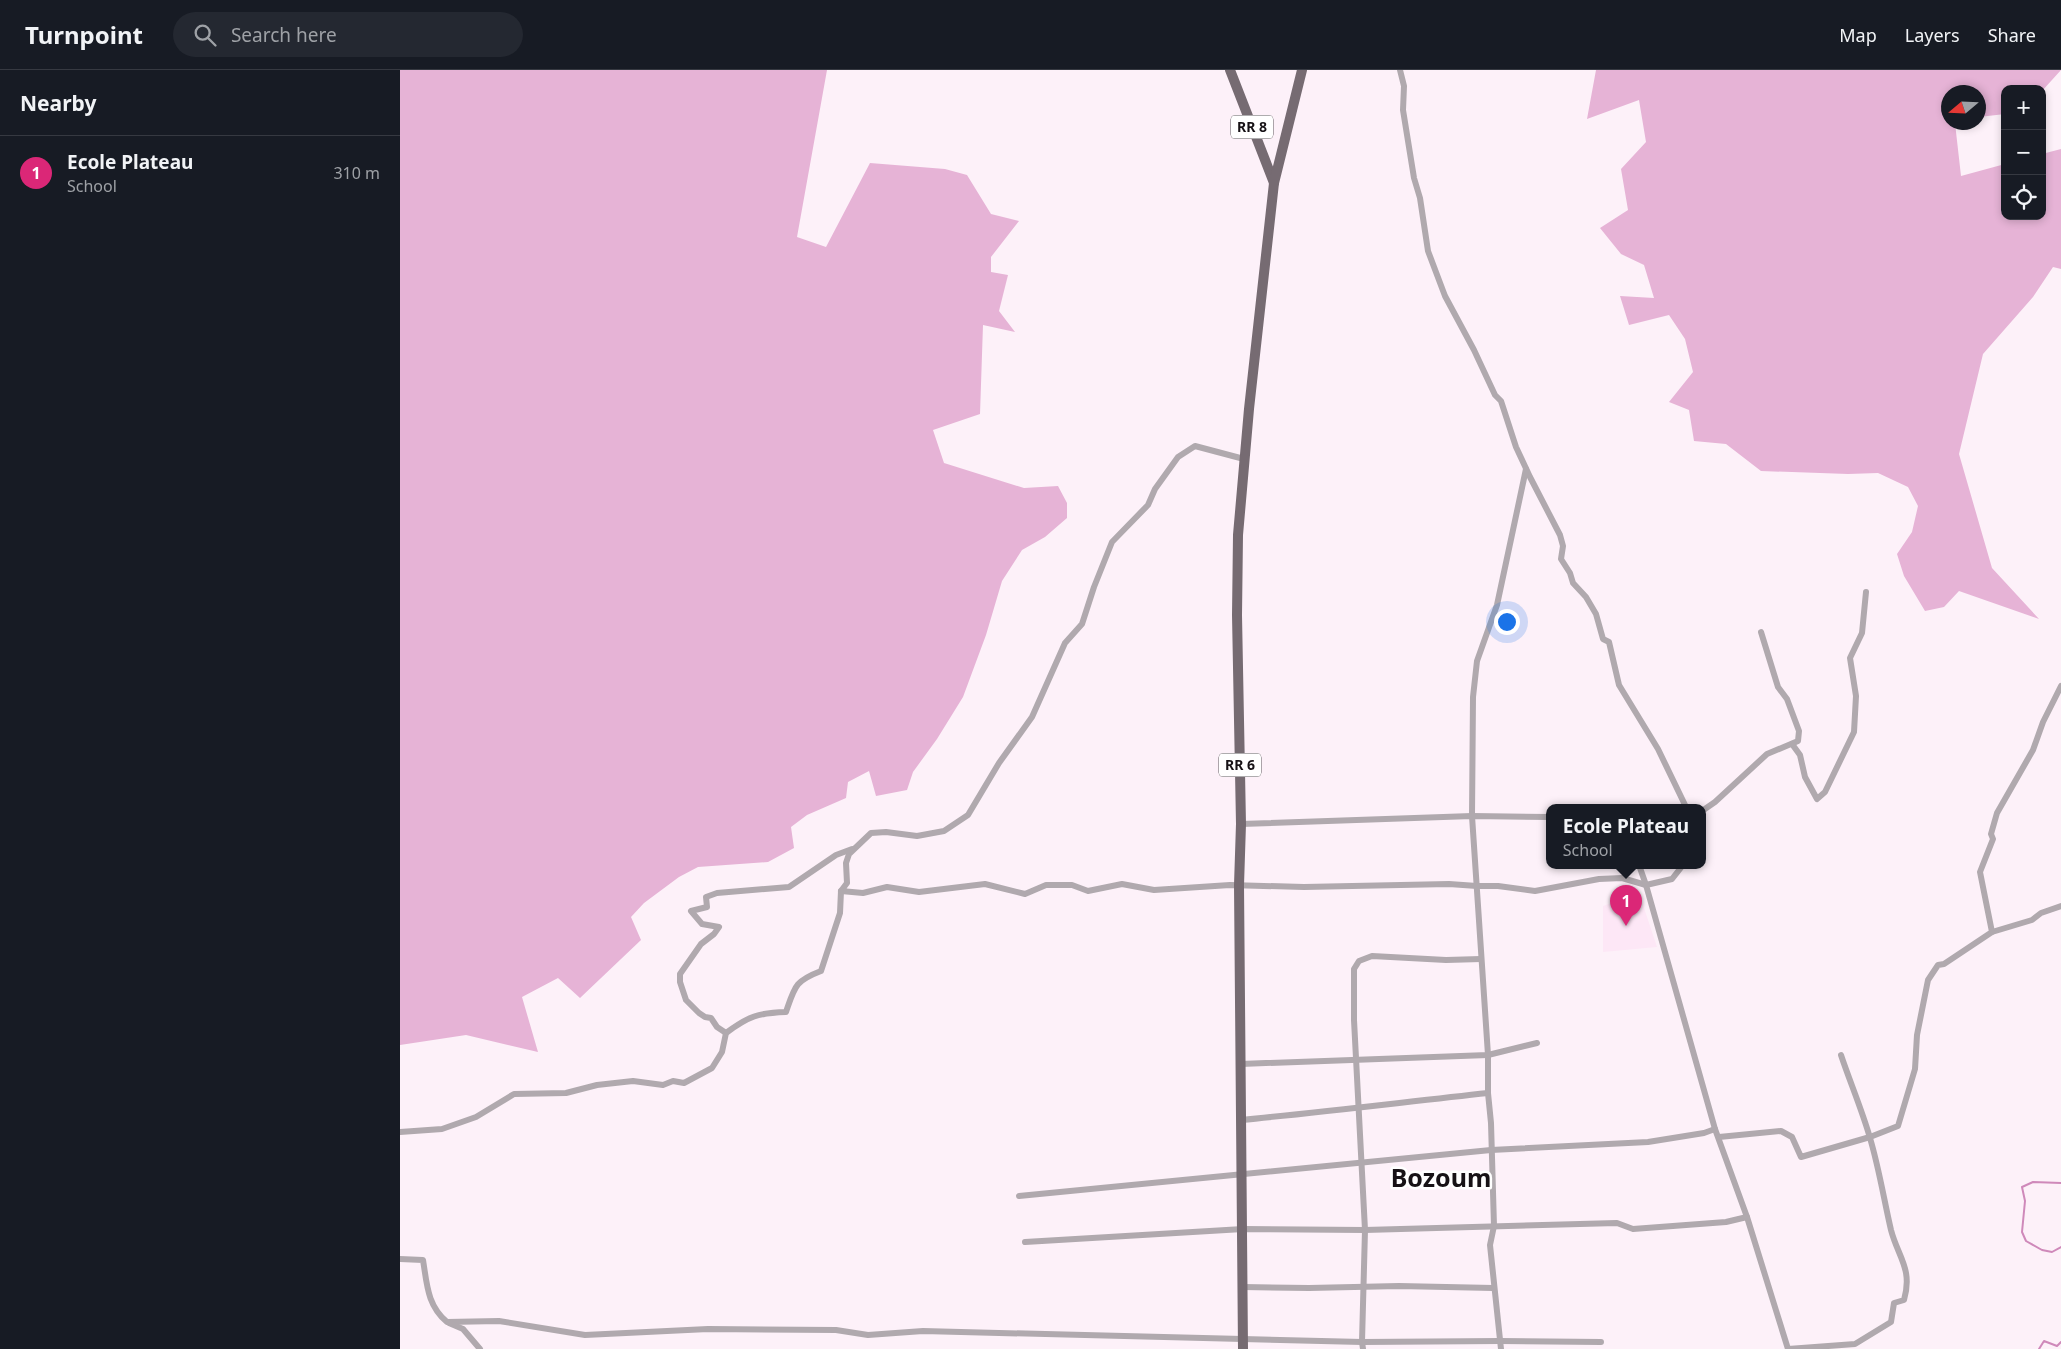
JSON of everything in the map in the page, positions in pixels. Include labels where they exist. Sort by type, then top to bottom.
[{"type":"main road","name":"RR 8","points":[[1230,70],[1274,183]]},
{"type":"main road","points":[[1274,183],[1302,70]]},
{"type":"main road","name":"RR 6","points":[[1243,1344],[1238,535],[1244,459],[1274,183]]},
{"type":"street","points":[[1400,70],[1404,86],[1403,110],[1428,251],[1445,296],[1474,350],[1495,396],[1501,401],[1516,447],[1560,535],[1563,546],[1562,559],[1570,572],[1573,583],[1586,597],[1596,614],[1603,638],[1609,642],[1619,685],[1658,749],[1685,804]]},
{"type":"street","points":[[400,1132],[442,1129],[476,1116],[514,1094],[566,1093],[597,1085],[633,1081],[663,1085],[673,1081],[684,1083],[712,1068],[722,1052],[726,1033],[743,1020],[762,1013],[786,1012],[795,988],[803,977],[821,971],[840,913],[841,891],[847,883],[846,864],[849,854],[871,833],[886,832],[917,836],[944,831],[968,815],[999,763],[1032,717],[1065,643],[1082,624],[1112,542],[1148,505],[1155,489],[1178,457],[1195,446],[1244,459]]},
{"type":"street","points":[[1500,1349],[1490,1245],[1494,1226],[1491,1123],[1472,816],[1472,753],[1475,670],[1479,653],[1497,606],[1526,469]]},
{"type":"street","points":[[1792,744],[1800,755],[1805,777],[1817,799],[1825,792],[1854,732],[1856,696],[1850,658],[1862,633],[1866,592]]},
{"type":"street","points":[[1706,809],[1767,754],[1798,741],[1799,731],[1787,699],[1778,687],[1760,632]]},
{"type":"street","points":[[1992,932],[1980,872],[1993,839],[1991,834],[1997,813],[2033,750],[2043,722],[2061,686]]},
{"type":"street","points":[[1241,824],[1472,816],[1546,817]]},
{"type":"street","points":[[726,1033],[717,1027],[711,1018],[699,1013],[686,1000],[680,982],[680,974],[685,966],[701,944],[714,934],[719,927],[702,924],[691,911],[707,907],[706,897],[717,893],[789,887],[836,855],[856,848]]},
{"type":"street","points":[[1640,869],[1715,1129],[1747,1217],[1788,1349],[1855,1344],[1891,1322],[1894,1303],[1904,1300],[1907,1279],[1904,1260],[1892,1233],[1870,1137],[1841,1055]]},
{"type":"street","points":[[841,891],[863,893],[887,888],[918,892],[985,884],[1025,894],[1046,885],[1072,885],[1088,891],[1122,884],[1154,890],[1239,885],[1304,887],[1449,884],[1498,886],[1542,891],[1576,882],[1622,878],[1646,884],[1672,879],[1680,869]]},
{"type":"street","points":[[1719,1137],[1781,1131],[1792,1137],[1801,1157],[1870,1137],[1898,1126],[1915,1069],[1917,1035],[1928,980],[1938,965],[1944,964],[1992,932],[2032,920],[2042,913],[2061,906]]},
{"type":"street","points":[[1362,1346],[1366,1230],[1358,1109],[1354,969],[1359,961],[1372,956],[1446,960],[1481,959]]},
{"type":"street","points":[[1241,1064],[1488,1056],[1537,1044]]},
{"type":"street","points":[[1241,1120],[1358,1109],[1488,1093]]},
{"type":"street","points":[[1019,1196],[1491,1150],[1648,1142],[1704,1133],[1715,1129]]},
{"type":"street","points":[[1025,1242],[1243,1229],[1366,1230],[1617,1224],[1633,1230],[1658,1226],[1726,1222],[1747,1217]]},
{"type":"street","points":[[400,1259],[423,1260],[430,1297],[436,1313],[447,1322],[463,1329],[480,1349]]},
{"type":"street","points":[[1243,1287],[1399,1286],[1493,1288]]},
{"type":"street","points":[[447,1322],[499,1321],[585,1335],[708,1329],[836,1330],[868,1335],[923,1331],[1243,1344],[1362,1346],[1500,1341],[1600,1342]]},
{"type":"shaded area","points":[[400,70],[827,70],[797,237],[826,247],[870,163],[945,169],[967,175],[991,214],[1019,221],[991,257],[991,272],[1008,275],[999,311],[1015,332],[983,325],[980,414],[933,430],[944,463],[1024,488],[1058,486],[1067,503],[1067,518],[1045,537],[1022,550],[1002,581],[986,635],[963,697],[937,739],[913,772],[907,790],[876,796],[869,771],[848,782],[846,798],[807,815],[791,827],[794,848],[768,862],[698,867],[679,877],[644,903],[631,917],[641,940],[580,998],[558,978],[522,997],[538,1052],[466,1035],[400,1045]]},
{"type":"shaded area","points":[[1596,70],[2061,70],[2046,87],[2046,85],[2001,85],[2001,114],[1986,116],[1986,85],[1941,85],[1941,130],[1956,130],[1961,176],[2001,165],[2001,220],[2046,220],[2046,153],[2061,149],[2061,269],[2053,267],[2033,297],[1983,354],[1959,454],[1992,568],[2039,619],[1959,591],[1944,607],[1925,611],[1904,576],[1897,554],[1912,532],[1918,506],[1908,487],[1878,473],[1848,474],[1761,471],[1726,444],[1694,441],[1689,410],[1669,402],[1693,372],[1685,339],[1669,315],[1629,325],[1620,296],[1654,298],[1644,265],[1621,254],[1600,228],[1628,210],[1621,169],[1646,142],[1639,100],[1587,119]]},
{"type":"shaded area","points":[[1639,893],[1657,947],[1603,952],[1603,906]]},
{"type":"waterway","points":[[2061,1183],[2033,1182],[2022,1187],[2025,1201],[2022,1232],[2026,1241],[2042,1250],[2052,1252],[2061,1247]]},
{"type":"waterway","points":[[2039,1349],[2044,1341],[2057,1346],[2061,1342]]},
{"type":"place","name":"Ecole Plateau","points":[[1626,926]]},
{"type":"district","name":"Bozoum","points":[[1441,1178]]}]
